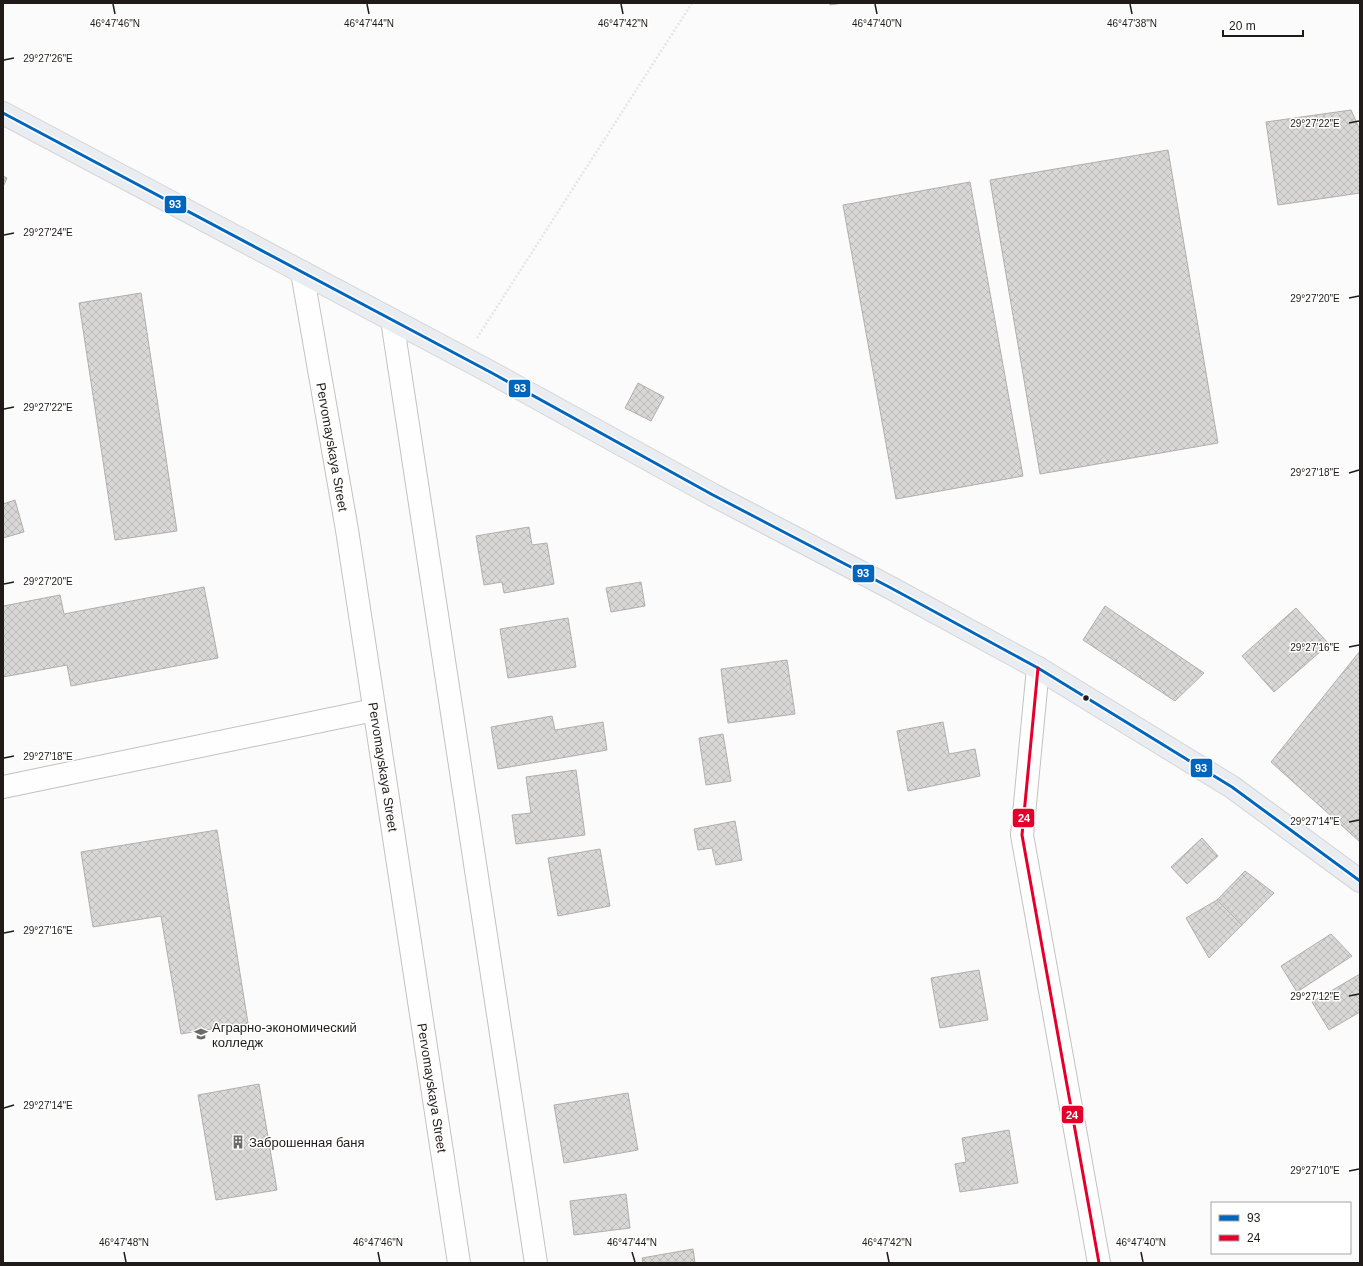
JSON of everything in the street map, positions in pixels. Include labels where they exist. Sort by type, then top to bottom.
[{"type":"main road","points":[[3,113],[464,358],[713,495],[891,588],[1038,668],[1232,787],[1360,881]]},
{"type":"street","name":"Pervomayskaya Street","points":[[302,272],[347,530],[459,1263]]},
{"type":"street","points":[[392,320],[536,1263]]},
{"type":"street","points":[[1038,668],[1022,835],[1099,1263]]},
{"type":"street","points":[[3,787],[374,710]]},
{"type":"path","points":[[464,358],[692,3]]},
{"type":"building","points":[[830,3],[843,3],[830,5]]},
{"type":"building","points":[[1351,110],[1360,130],[1360,193],[1278,205],[1266,122]]},
{"type":"building","points":[[1168,150],[1218,443],[1040,474],[990,180]]},
{"type":"building","points":[[3,176],[7,178],[3,187]]},
{"type":"building","points":[[970,182],[1023,476],[896,499],[843,205]]},
{"type":"building","points":[[141,293],[177,531],[115,540],[79,303]]},
{"type":"building","points":[[638,383],[664,397],[651,421],[625,408]]},
{"type":"building","points":[[15,500],[24,532],[3,538],[3,504]]},
{"type":"building","points":[[529,527],[532,545],[547,543],[554,584],[504,593],[502,582],[484,585],[476,536]]},
{"type":"building","points":[[641,582],[645,606],[611,612],[606,588]]},
{"type":"building","points":[[204,587],[218,658],[71,686],[67,665],[3,677],[3,606],[60,595],[64,614]]},
{"type":"building","points":[[1105,606],[1204,673],[1175,701],[1083,640]]},
{"type":"building","points":[[1296,608],[1329,644],[1274,692],[1242,656]]},
{"type":"building","points":[[568,618],[576,667],[508,678],[500,629]]},
{"type":"building","points":[[1360,651],[1360,842],[1271,762]]},
{"type":"building","points":[[787,660],[795,714],[728,723],[721,669]]},
{"type":"building","points":[[552,716],[555,730],[603,722],[607,750],[498,769],[491,727]]},
{"type":"building","points":[[943,722],[949,754],[975,749],[980,776],[908,791],[897,731]]},
{"type":"building","points":[[723,734],[731,781],[706,785],[699,738]]},
{"type":"building","points":[[576,770],[585,835],[516,844],[512,815],[531,813],[526,777]]},
{"type":"building","points":[[735,821],[742,860],[716,865],[712,848],[698,850],[694,829]]},
{"type":"building","points":[[217,830],[248,1023],[181,1034],[161,916],[93,927],[81,852]]},
{"type":"building","points":[[1202,838],[1218,856],[1187,884],[1171,867]]},
{"type":"building","points":[[600,849],[610,906],[558,916],[548,858]]},
{"type":"building","points":[[1245,871],[1274,893],[1242,925],[1217,900]]},
{"type":"building","points":[[1217,900],[1242,925],[1209,958],[1186,918]]},
{"type":"building","points":[[1331,934],[1352,956],[1297,992],[1281,966]]},
{"type":"building","points":[[979,970],[988,1020],[940,1028],[931,978]]},
{"type":"building","points":[[1360,974],[1360,1012],[1329,1030],[1312,1002]]},
{"type":"building","name":"Заброшенная баня","points":[[259,1084],[277,1190],[216,1200],[198,1095]]},
{"type":"building","points":[[628,1093],[638,1150],[564,1163],[554,1105]]},
{"type":"building","points":[[1009,1130],[1018,1183],[960,1192],[955,1164],[966,1162],[962,1138]]},
{"type":"building","points":[[626,1194],[630,1228],[574,1235],[570,1201]]},
{"type":"building","points":[[693,1249],[695,1263],[643,1263],[642,1258]]},
{"type":"transit line","name":"93","points":[[3,113],[492,373],[713,495],[891,588],[1038,668],[1232,787],[1360,881]]},
{"type":"transit line","name":"24","points":[[1038,668],[1022,835],[1099,1263]]},
{"type":"place","name":"Аграрно-экономический колледж","points":[[201,1034]]},
{"type":"place","name":"Заброшенная баня","points":[[238,1142]]}]
